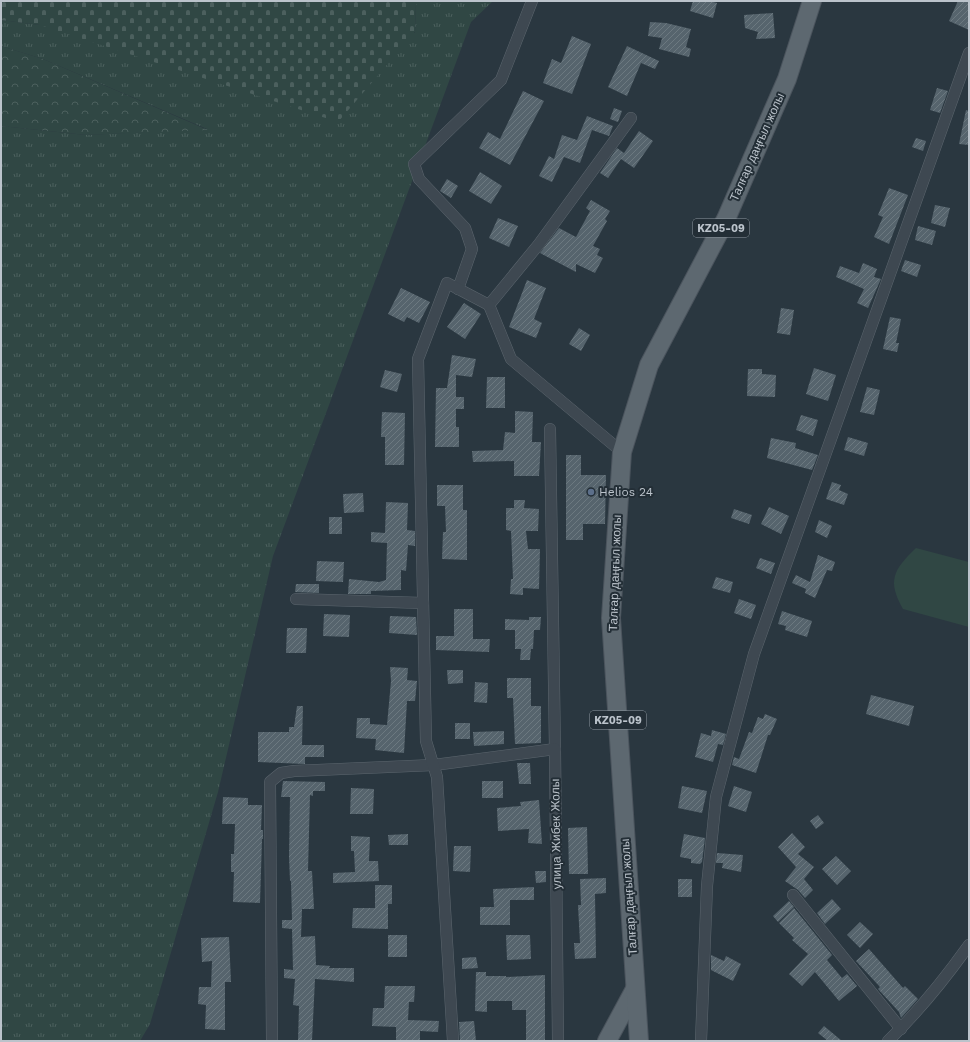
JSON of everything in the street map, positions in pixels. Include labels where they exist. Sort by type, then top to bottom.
[{"type":"main road","name":"Талғар даңғыл жолы","points":[[639,1041],[611,618],[622,452],[650,365],[726,219],[787,79],[812,1]]},
{"type":"main road","points":[[608,1041],[635,988]]},
{"type":"street","points":[[458,289],[472,249],[465,228],[419,179],[414,164],[501,80],[532,1]]},
{"type":"street","points":[[701,1041],[707,886],[716,797],[754,654],[969,53]]},
{"type":"street","points":[[489,305],[539,244],[632,118]]},
{"type":"street","points":[[453,1041],[437,777],[426,741],[418,359],[447,283],[489,305],[511,359],[622,452]]},
{"type":"street","name":"улица Жибек Жолы","points":[[550,429],[558,1041]]},
{"type":"street","points":[[296,599],[423,603]]},
{"type":"street","points":[[272,1041],[270,782],[282,773],[294,771],[434,765],[555,749]]},
{"type":"street","points":[[793,895],[900,1029]]},
{"type":"street","points":[[888,1041],[913,1016],[948,975],[969,945]]},
{"type":"green space","points":[[1,1],[416,1],[415,32],[338,122],[40,25],[1,20]]},
{"type":"green space","points":[[416,1],[493,1],[471,22],[273,556],[218,792],[150,1024],[140,1041],[1,1041],[1,126],[86,135],[207,129],[43,59],[1,46],[1,20],[40,25],[415,33]]},
{"type":"green space","points":[[1,46],[43,59],[208,130],[86,135],[1,126]]},
{"type":"green space","points":[[916,548],[969,562],[969,627],[903,609],[895,591],[895,576],[902,563]]},
{"type":"building","points":[[693,1],[709,1],[717,3],[713,18],[690,11]]},
{"type":"building","points":[[958,1],[969,2],[969,30],[949,21]]},
{"type":"building","points":[[773,13],[775,38],[756,39],[758,32],[745,28],[744,15]]},
{"type":"building","points":[[650,22],[666,23],[691,29],[686,47],[691,49],[689,57],[659,49],[662,38],[648,36]]},
{"type":"building","points":[[572,36],[591,44],[572,94],[543,83],[552,59],[561,63]]},
{"type":"building","points":[[627,46],[659,61],[655,69],[641,63],[627,96],[608,87]]},
{"type":"building","points":[[937,88],[948,91],[940,113],[930,110]]},
{"type":"building","points":[[523,91],[544,101],[510,165],[479,148],[488,132],[500,139]]},
{"type":"building","points":[[614,108],[622,111],[618,122],[610,119]]},
{"type":"building","points":[[966,110],[969,111],[969,145],[959,144]]},
{"type":"building","points":[[587,116],[613,126],[609,136],[592,130],[580,163],[564,157],[552,182],[539,176],[549,156],[554,159],[562,135],[577,140]]},
{"type":"building","points":[[639,131],[653,141],[634,168],[621,159],[608,178],[600,173],[617,148],[624,153]]},
{"type":"building","points":[[916,138],[926,141],[923,151],[912,147]]},
{"type":"building","points":[[480,172],[502,186],[491,204],[469,191]]},
{"type":"building","points":[[447,179],[458,186],[451,198],[440,191]]},
{"type":"building","points":[[889,188],[908,195],[889,244],[874,237],[883,217],[878,215]]},
{"type":"building","points":[[591,200],[610,211],[605,219],[607,221],[593,246],[600,249],[597,255],[603,258],[595,273],[576,264],[576,272],[540,253],[559,228],[576,237],[590,211],[586,208]]},
{"type":"building","points":[[935,205],[950,208],[945,227],[931,223]]},
{"type":"building","points":[[498,218],[518,226],[509,247],[489,238]]},
{"type":"building","points":[[918,226],[936,231],[932,245],[915,240]]},
{"type":"building","points":[[905,260],[921,265],[917,277],[901,271]]},
{"type":"building","points":[[863,263],[877,269],[874,277],[881,279],[868,308],[857,303],[864,289],[836,277],[840,266],[859,273]]},
{"type":"building","points":[[527,280],[546,288],[534,319],[542,323],[536,338],[509,327]]},
{"type":"building","points":[[401,288],[430,302],[419,323],[407,317],[404,322],[388,314]]},
{"type":"building","points":[[464,303],[481,314],[465,339],[447,327]]},
{"type":"building","points":[[781,308],[794,310],[790,335],[777,333]]},
{"type":"building","points":[[890,317],[901,319],[896,343],[899,343],[897,352],[883,349]]},
{"type":"building","points":[[579,328],[590,335],[581,351],[569,344]]},
{"type":"building","points":[[452,355],[476,359],[472,377],[456,375],[456,397],[464,397],[464,409],[456,409],[456,427],[459,427],[459,447],[435,447],[436,388],[447,388]]},
{"type":"building","points":[[814,368],[836,375],[828,401],[806,394]]},
{"type":"building","points":[[748,369],[762,369],[762,374],[776,375],[775,397],[747,396]]},
{"type":"building","points":[[385,370],[402,374],[397,392],[380,387]]},
{"type":"building","points":[[487,377],[505,377],[505,408],[486,408]]},
{"type":"building","points":[[867,387],[880,390],[874,415],[860,412]]},
{"type":"building","points":[[515,411],[533,412],[532,442],[541,442],[539,476],[514,476],[514,461],[473,462],[472,451],[503,450],[505,432],[515,433]]},
{"type":"building","points":[[382,412],[405,413],[404,465],[385,465],[385,437],[381,437]]},
{"type":"building","points":[[801,415],[818,420],[813,436],[796,430]]},
{"type":"building","points":[[848,437],[868,443],[864,456],[844,450]]},
{"type":"building","points":[[771,438],[796,443],[795,448],[818,455],[812,470],[767,458]]},
{"type":"building","points":[[566,455],[581,455],[581,475],[606,475],[605,524],[583,524],[583,540],[566,540]]},
{"type":"building","points":[[832,482],[841,485],[839,490],[848,494],[844,505],[826,499]]},
{"type":"building","points":[[437,485],[463,485],[463,510],[467,510],[467,560],[442,559],[443,532],[446,532],[445,506],[437,506]]},
{"type":"building","points":[[363,493],[364,512],[344,513],[343,494]]},
{"type":"building","points":[[514,500],[525,500],[524,508],[539,509],[538,531],[526,531],[528,549],[540,549],[539,589],[523,588],[523,595],[510,594],[511,579],[513,579],[511,531],[506,530],[506,508],[514,508]]},
{"type":"building","points":[[386,502],[408,503],[407,530],[415,531],[415,546],[408,545],[406,571],[401,570],[401,590],[371,591],[371,594],[348,594],[349,579],[379,582],[386,580],[387,543],[371,542],[371,532],[385,533]]},
{"type":"building","points":[[769,507],[789,516],[781,534],[761,524]]},
{"type":"building","points":[[734,509],[752,515],[749,524],[731,518]]},
{"type":"building","points":[[329,517],[342,517],[342,534],[329,534]]},
{"type":"building","points":[[819,520],[832,526],[827,538],[815,532]]},
{"type":"building","points":[[818,555],[835,562],[832,571],[827,570],[815,598],[805,593],[806,589],[792,583],[796,575],[810,582]]},
{"type":"building","points":[[760,558],[775,563],[771,574],[756,568]]},
{"type":"building","points":[[317,561],[344,562],[343,582],[316,581]]},
{"type":"building","points":[[716,577],[733,582],[730,593],[712,588]]},
{"type":"building","points":[[296,584],[319,584],[319,593],[295,592]]},
{"type":"building","points":[[739,599],[756,605],[751,619],[734,613]]},
{"type":"building","points":[[454,609],[473,609],[473,639],[490,639],[489,652],[436,650],[436,636],[454,636]]},
{"type":"building","points":[[782,611],[812,621],[807,637],[785,630],[786,626],[778,624]]},
{"type":"building","points":[[324,614],[350,615],[349,637],[323,636]]},
{"type":"building","points":[[390,616],[416,617],[417,635],[389,633]]},
{"type":"building","points":[[529,617],[541,617],[540,630],[534,630],[533,649],[531,649],[530,660],[520,660],[521,649],[515,649],[515,630],[505,630],[505,619],[529,620]]},
{"type":"building","points":[[287,628],[307,628],[306,653],[286,653]]},
{"type":"building","points":[[390,667],[408,668],[407,680],[417,681],[415,701],[407,701],[404,753],[375,750],[376,739],[356,738],[357,718],[370,718],[370,724],[387,725],[391,681]]},
{"type":"building","points":[[447,670],[463,670],[463,683],[448,684]]},
{"type":"building","points":[[507,678],[531,678],[531,706],[541,706],[541,743],[515,744],[513,698],[507,698]]},
{"type":"building","points":[[475,682],[488,683],[487,703],[474,702]]},
{"type":"building","points":[[871,695],[914,706],[909,726],[866,714]]},
{"type":"building","points":[[297,706],[303,706],[302,745],[324,745],[324,757],[305,757],[305,764],[258,762],[258,732],[289,732],[289,727],[294,727]]},
{"type":"building","points":[[765,714],[777,719],[770,735],[768,735],[756,773],[732,765],[734,757],[739,759],[749,732],[752,733],[758,717],[763,719]]},
{"type":"building","points":[[455,723],[470,723],[470,739],[455,739]]},
{"type":"building","points":[[712,730],[726,734],[723,745],[718,744],[713,762],[695,757],[701,733],[711,736]]},
{"type":"building","points":[[504,731],[504,744],[474,746],[473,732]]},
{"type":"building","points":[[517,763],[530,763],[531,784],[519,784]]},
{"type":"building","points":[[283,781],[325,782],[325,791],[313,791],[313,796],[310,795],[308,871],[312,871],[314,909],[302,909],[301,937],[315,936],[316,965],[330,966],[329,968],[354,968],[354,982],[315,979],[312,1041],[298,1041],[299,1006],[293,1005],[295,979],[284,978],[284,969],[293,970],[292,929],[282,928],[282,920],[292,920],[289,857],[290,797],[281,797]]},
{"type":"building","points":[[482,781],[503,781],[503,798],[482,798]]},
{"type":"building","points":[[682,786],[707,791],[702,813],[678,808]]},
{"type":"building","points":[[734,786],[752,792],[746,812],[728,806]]},
{"type":"building","points":[[351,788],[374,789],[373,814],[350,814]]},
{"type":"building","points":[[223,797],[248,798],[248,805],[262,805],[261,830],[263,830],[263,839],[260,903],[233,902],[234,872],[231,872],[231,854],[234,854],[235,824],[222,824]]},
{"type":"building","points":[[539,800],[542,844],[528,843],[529,829],[498,831],[497,808],[521,806],[520,802]]},
{"type":"building","points":[[818,815],[824,823],[816,829],[810,821]]},
{"type":"building","points":[[587,827],[588,874],[569,874],[568,828]]},
{"type":"building","points":[[792,833],[805,847],[798,854],[814,867],[804,879],[813,890],[805,898],[798,890],[785,881],[796,867],[778,847]]},
{"type":"building","points":[[408,834],[408,845],[389,845],[388,835]]},
{"type":"building","points":[[684,834],[705,838],[702,862],[700,864],[691,863],[691,859],[680,857]]},
{"type":"building","points":[[351,836],[370,837],[369,861],[378,861],[379,881],[333,883],[333,873],[355,872],[354,851],[351,851]]},
{"type":"building","points":[[454,846],[471,846],[470,872],[453,871]]},
{"type":"building","points":[[717,853],[743,855],[741,872],[722,868],[723,863],[716,863]]},
{"type":"building","points":[[836,856],[851,871],[837,885],[822,869]]},
{"type":"building","points":[[535,871],[546,871],[546,882],[536,883]]},
{"type":"building","points":[[606,878],[606,893],[595,894],[596,958],[575,959],[574,943],[580,943],[578,905],[581,905],[580,879]]},
{"type":"building","points":[[678,879],[692,879],[692,897],[678,897]]},
{"type":"building","points":[[375,885],[392,885],[392,904],[388,904],[388,929],[352,928],[353,908],[375,908]]},
{"type":"building","points":[[534,887],[534,900],[510,900],[510,925],[480,925],[480,907],[494,907],[493,889]]},
{"type":"building","points":[[832,899],[841,909],[825,924],[817,913]]},
{"type":"building","points":[[789,901],[794,907],[778,922],[773,916]]},
{"type":"building","points":[[794,908],[832,955],[827,960],[842,978],[847,974],[857,986],[839,1001],[815,972],[802,986],[789,974],[808,954],[792,940],[794,938],[779,923]]},
{"type":"building","points":[[860,922],[873,934],[860,948],[847,935]]},
{"type":"building","points":[[388,935],[407,935],[407,957],[388,957]]},
{"type":"building","points":[[506,935],[530,935],[531,959],[507,960]]},
{"type":"building","points":[[229,937],[231,982],[225,982],[225,1030],[205,1029],[206,1005],[198,1004],[199,987],[211,987],[212,961],[202,962],[201,938]]},
{"type":"building","points":[[869,949],[903,988],[905,986],[918,999],[901,1018],[899,1012],[878,989],[880,987],[856,961]]},
{"type":"building","points":[[711,955],[724,961],[726,956],[741,964],[733,981],[711,970]]},
{"type":"building","points":[[476,957],[478,968],[462,969],[462,958]]},
{"type":"building","points":[[476,972],[486,972],[486,976],[506,977],[545,975],[545,1041],[526,1041],[526,1010],[512,1010],[512,1001],[487,1001],[487,1012],[475,1011]]},
{"type":"building","points":[[385,986],[415,986],[414,1002],[409,1002],[408,1020],[439,1021],[438,1032],[420,1031],[420,1041],[396,1041],[396,1027],[372,1026],[373,1008],[384,1008]]},
{"type":"building","points":[[474,1021],[476,1041],[460,1041],[459,1022]]},
{"type":"building","points":[[824,1026],[842,1041],[828,1041],[818,1033]]},
{"type":"place","name":"Helios 24","points":[[591,492]]}]
